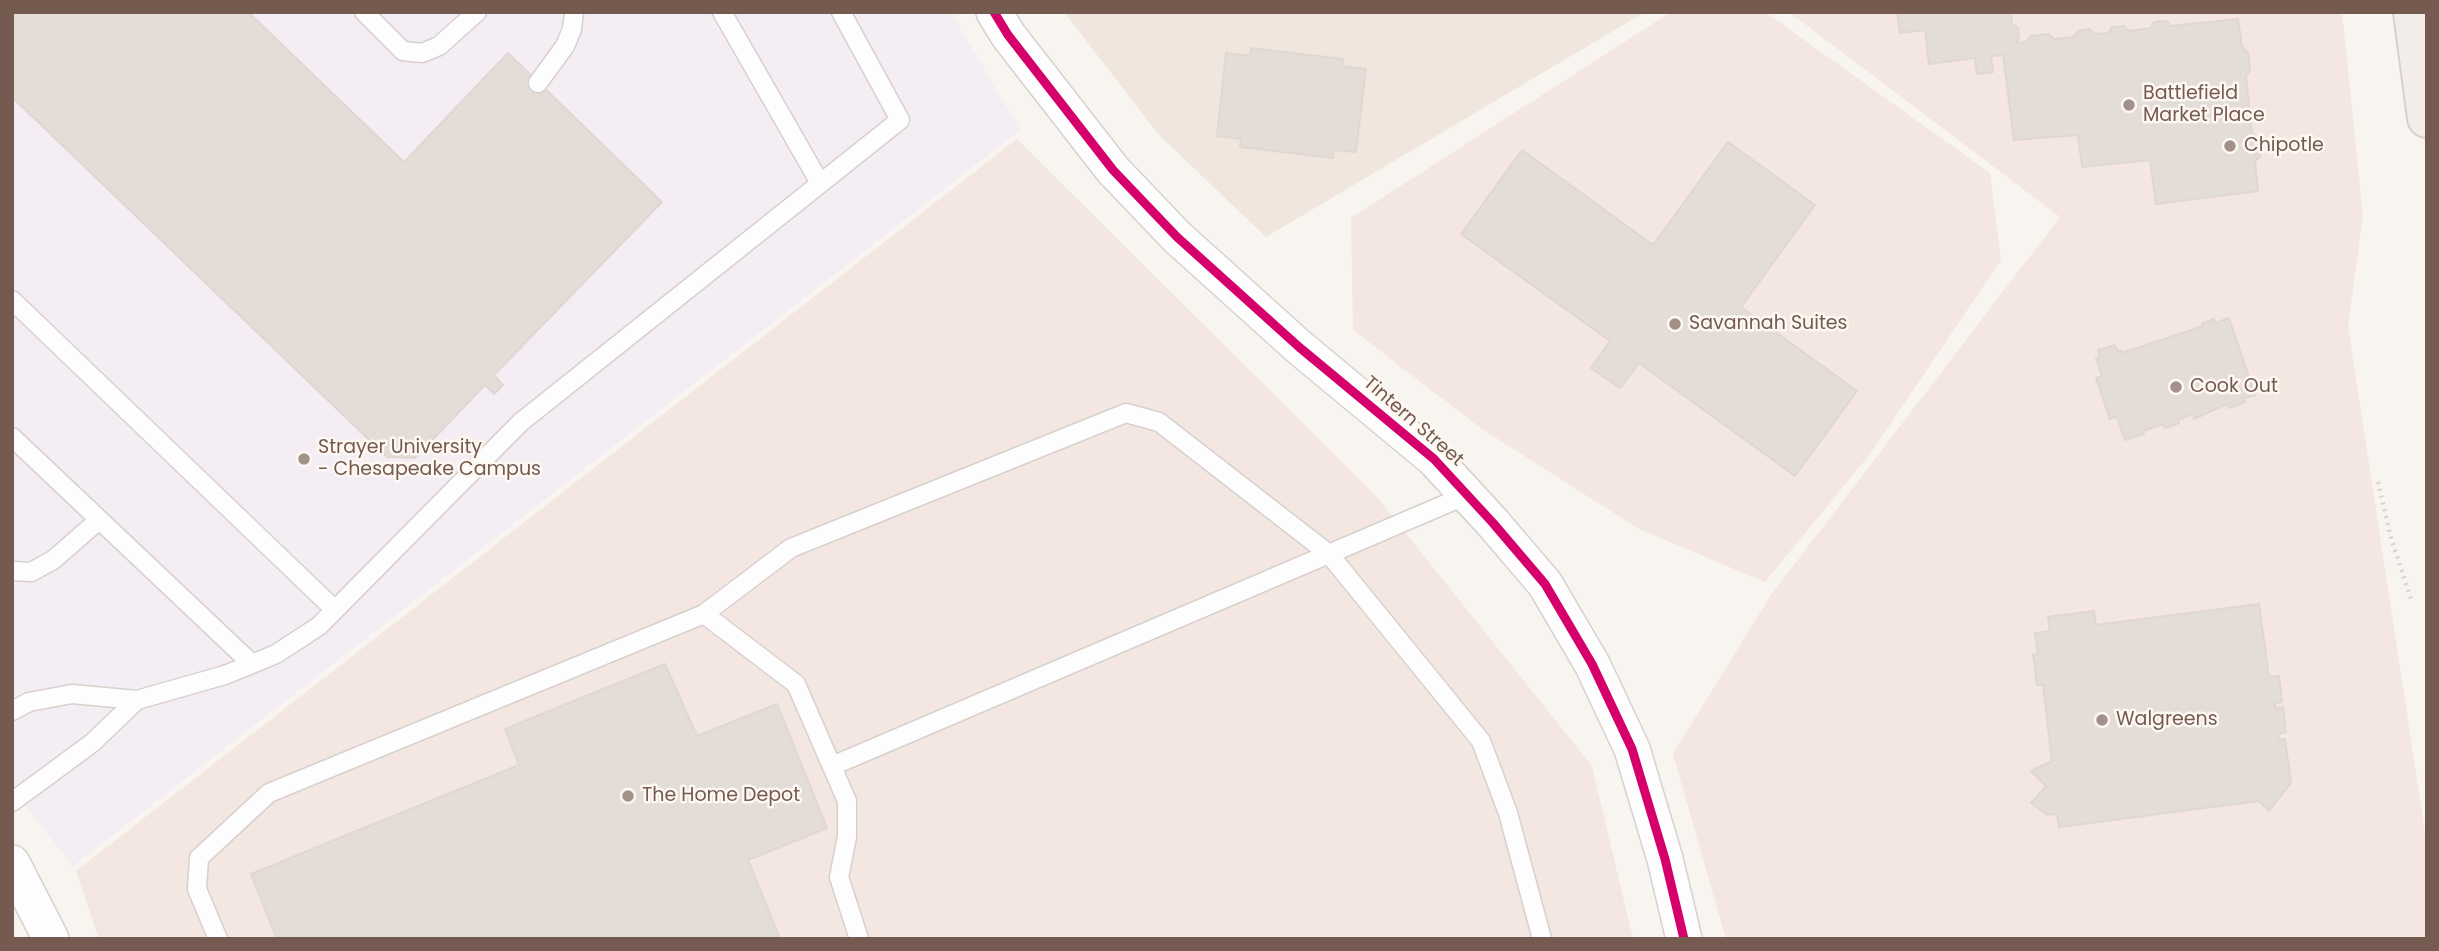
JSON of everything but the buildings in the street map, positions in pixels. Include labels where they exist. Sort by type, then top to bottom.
[{"type":"main road","points":[[2413,12],[2427,118]]},
{"type":"street","name":"Tintern Street","points":[[994,12],[1008,35],[1114,170],[1177,237],[1298,347],[1434,459],[1545,584],[1592,664],[1632,749],[1665,859],[1684,939]]},
{"type":"street","points":[[12,863],[51,939]]},
{"type":"lane","points":[[364,12],[403,51],[422,53],[439,46],[477,12]]},
{"type":"lane","points":[[538,83],[565,46],[575,12]]},
{"type":"lane","points":[[722,12],[820,184]]},
{"type":"lane","points":[[12,711],[29,702],[72,694],[137,700],[225,675],[287,647],[319,626],[521,422],[900,120],[841,12]]},
{"type":"lane","points":[[12,300],[335,610]]},
{"type":"lane","points":[[218,939],[197,889],[199,859],[269,793],[704,614],[791,548],[1126,413],[1159,422],[1329,554],[1480,741],[1508,813],[1542,939]]},
{"type":"lane","points":[[12,438],[252,664]]},
{"type":"lane","points":[[832,766],[1467,495]]},
{"type":"lane","points":[[12,571],[31,572],[53,559],[99,520]]},
{"type":"lane","points":[[704,614],[796,684],[847,802],[847,836],[839,877],[859,939]]},
{"type":"lane","points":[[12,802],[92,743],[137,700]]},
{"type":"path","points":[[2378,482],[2391,538],[2412,602]]},
{"type":"shaded area","name":"Strayer University - Chesapeake Campus","points":[[12,12],[951,12],[1020,130],[73,866],[12,789]]},
{"type":"shaded area","points":[[1064,12],[1645,12],[1266,237],[1159,135]]},
{"type":"shaded area","points":[[1671,12],[1765,12],[1990,173],[2001,260],[1870,454],[1765,582],[1639,529],[1482,429],[1353,330],[1351,218]]},
{"type":"shaded area","points":[[1789,12],[2342,12],[2363,215],[2348,326],[2427,845],[2427,939],[1726,939],[1673,754],[1771,595],[2060,217]]},
{"type":"shaded area","points":[[1017,139],[1376,496],[1592,766],[1633,939],[99,939],[76,871]]},
{"type":"cycle path","points":[[994,12],[1008,35],[1113,170],[1177,237],[1299,347],[1434,459],[1545,584],[1592,664],[1632,749],[1665,859],[1684,939]]},
{"type":"place","name":"Battlefield Market Place","points":[[2129,105]]},
{"type":"place","name":"Chipotle","points":[[2230,146]]},
{"type":"place","name":"Savannah Suites","points":[[1675,324]]},
{"type":"place","name":"Cook Out","points":[[2176,387]]},
{"type":"place","name":"Strayer University - Chesapeake Campus","points":[[304,459]]},
{"type":"place","name":"Walgreens","points":[[2102,720]]},
{"type":"place","name":"The Home Depot","points":[[628,796]]}]
